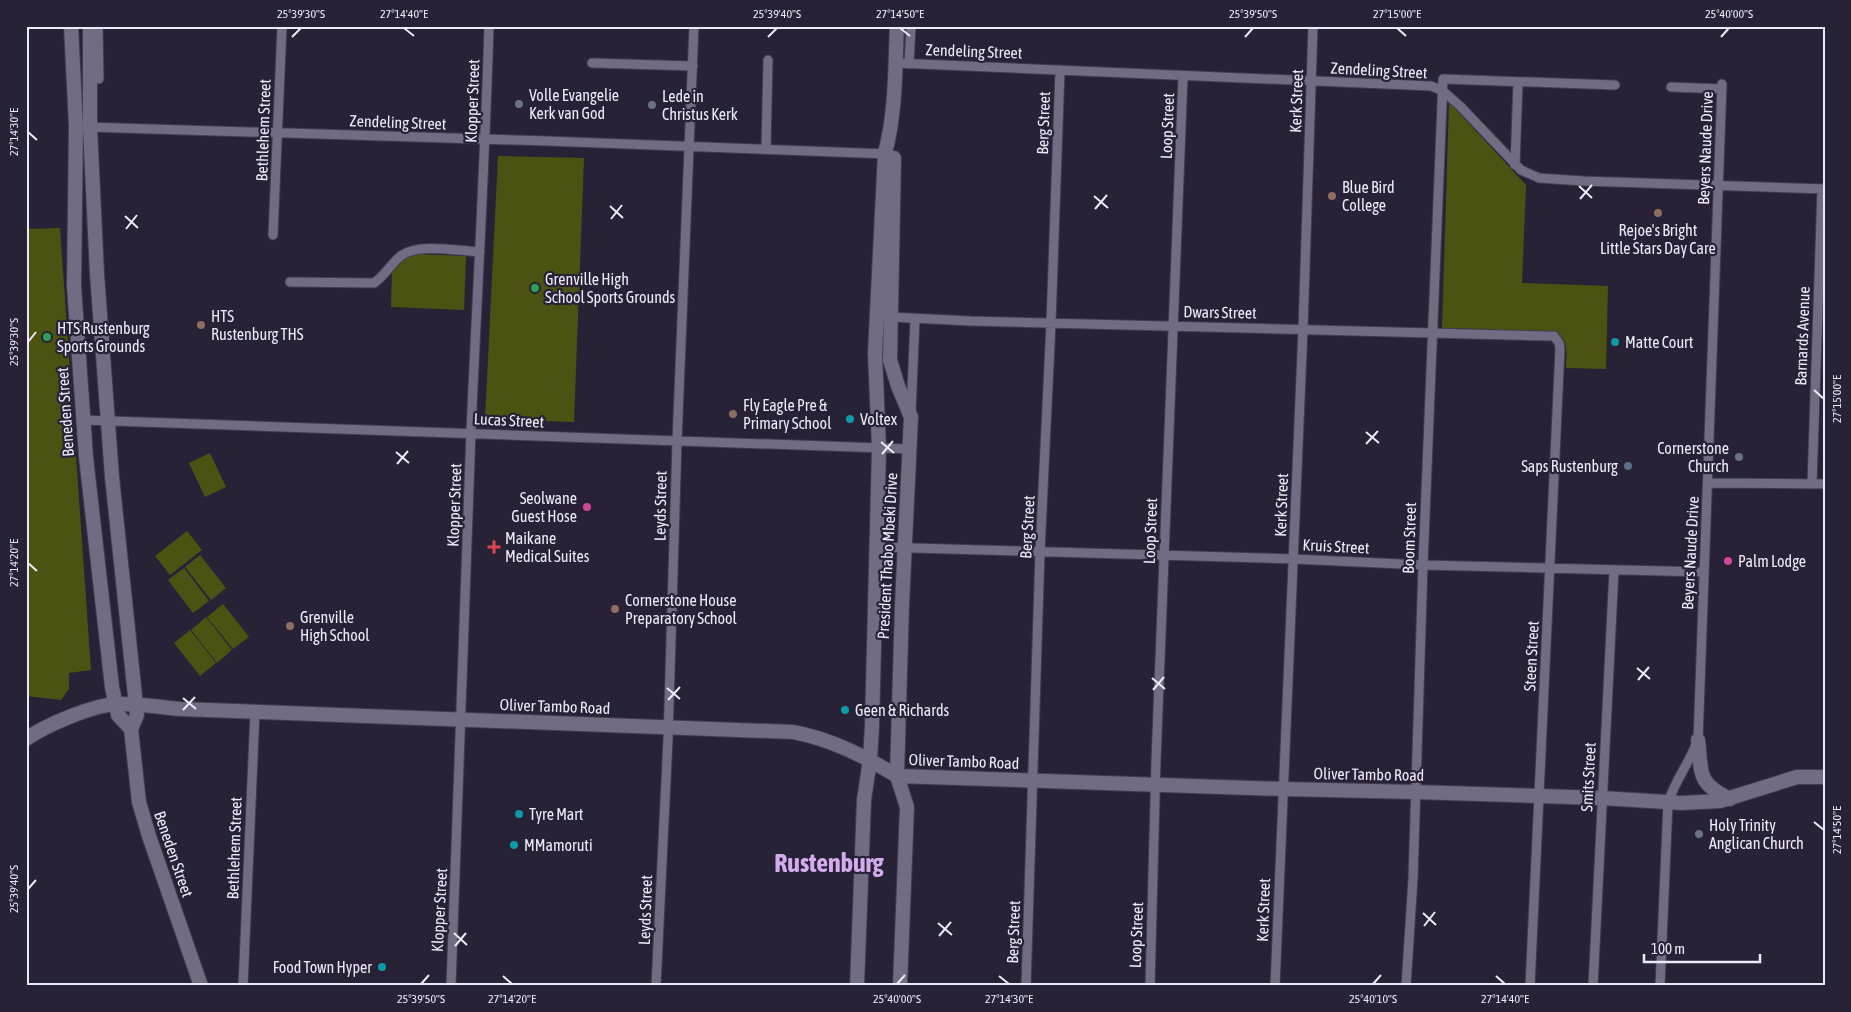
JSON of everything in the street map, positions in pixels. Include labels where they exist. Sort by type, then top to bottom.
[{"type":"main road","name":"Beneden Street","points":[[70,26],[83,127],[97,274],[107,420],[136,715],[131,729],[135,771],[142,815],[201,986]]},
{"type":"main road","name":"Beneden Street","points":[[90,26],[74,286],[83,420],[95,541],[115,704],[118,715],[131,729]]},
{"type":"main road","name":"President Thabo Mbeki Drive","points":[[857,986],[864,800],[870,758],[877,547],[879,448],[875,353],[892,130],[903,64],[897,29]]},
{"type":"main road","name":"President Thabo Mbeki Drive","points":[[890,157],[890,360],[911,417],[904,548],[896,776],[907,806],[900,986]]},
{"type":"main road","name":"Oliver Tambo Road","points":[[26,739],[52,724],[96,708],[115,704],[135,704],[180,709],[461,721],[793,732],[834,743],[870,758],[896,776],[1602,798],[1668,802],[1712,802],[1797,777],[1825,777]]},
{"type":"main road","points":[[1698,740],[1704,780],[1715,792],[1730,798]]},
{"type":"street","points":[[98,26],[99,79]]},
{"type":"street","name":"Bethlehem Street","points":[[273,235],[282,26]]},
{"type":"street","name":"Klopper Street","points":[[451,986],[458,838],[471,433],[486,140],[489,26]]},
{"type":"street","name":"Leyds Street","points":[[656,986],[668,728],[677,442],[694,26]]},
{"type":"street","points":[[903,64],[911,26]]},
{"type":"street","name":"Kerk Street","points":[[1275,986],[1294,559],[1313,26]]},
{"type":"street","points":[[766,149],[768,60]]},
{"type":"street","points":[[592,63],[693,66]]},
{"type":"street","name":"Zendeling Street","points":[[903,64],[1431,86],[1443,91],[1460,106],[1515,165],[1526,174],[1539,178],[1824,189]]},
{"type":"street","name":"Berg Street","points":[[1026,986],[1040,552],[1060,70]]},
{"type":"street","name":"Loop Street","points":[[1150,986],[1164,555],[1183,77]]},
{"type":"street","points":[[1443,91],[1443,79],[1615,85]]},
{"type":"street","points":[[1515,165],[1518,82]]},
{"type":"street","name":"Beyers Naude Drive","points":[[1660,986],[1668,802],[1674,786],[1698,740],[1703,572],[1709,483],[1722,86],[1671,87]]},
{"type":"street","name":"Boom Street","points":[[1406,986],[1413,878],[1423,565],[1443,91]]},
{"type":"street","name":"Zendeling Street","points":[[83,127],[766,149],[890,157]]},
{"type":"street","name":"Barnards Avenue","points":[[1812,484],[1824,189]]},
{"type":"street","points":[[290,282],[374,283],[397,260],[410,251],[480,252]]},
{"type":"street","name":"Dwars Street","points":[[891,317],[1548,336]]},
{"type":"street","points":[[911,417],[915,319]]},
{"type":"street","name":"Steen Street","points":[[1530,986],[1560,349],[1557,339],[1554,336],[1548,336]]},
{"type":"street","name":"Lucas Street","points":[[83,420],[910,449]]},
{"type":"street","points":[[1709,483],[1825,484]]},
{"type":"street","name":"Kruis Street","points":[[877,547],[1294,559],[1550,569],[1703,572]]},
{"type":"street","name":"Smits Street","points":[[1593,986],[1614,570]]},
{"type":"street","name":"Bethlehem Street","points":[[243,986],[255,712]]},
{"type":"green space","points":[[1449,102],[1526,185],[1522,283],[1608,286],[1606,369],[1566,368],[1567,353],[1565,344],[1556,332],[1442,328]]},
{"type":"green space","name":"Grenville High School Sports Grounds","points":[[498,156],[584,158],[574,422],[485,419]]},
{"type":"green space","points":[[60,228],[91,670],[69,673],[69,689],[61,700],[26,696],[26,229]]},
{"type":"green space","points":[[417,254],[466,256],[464,310],[391,307],[392,271],[407,257]]},
{"type":"green space","points":[[210,453],[226,487],[205,497],[189,463]]},
{"type":"green space","points":[[187,531],[202,550],[170,575],[155,556]]},
{"type":"green space","points":[[200,555],[226,588],[211,600],[185,567]]},
{"type":"green space","points":[[184,568],[209,601],[193,613],[168,580]]},
{"type":"green space","points":[[223,604],[249,637],[233,649],[207,617]]},
{"type":"green space","points":[[206,617],[232,650],[217,663],[191,630]]},
{"type":"green space","points":[[190,630],[216,663],[200,676],[174,643]]},
{"type":"place","name":"Volle Evangelie Kerk van God","points":[[519,104]]},
{"type":"place","name":"Lede in Christus Kerk","points":[[652,105]]},
{"type":"place","name":"Blue Bird College","points":[[1332,196]]},
{"type":"place","name":"Rejoe's Bright Little Stars Day Care","points":[[1658,213]]},
{"type":"place","name":"Grenville High School Sports Grounds","points":[[535,288]]},
{"type":"place","name":"HTS Rustenburg THS","points":[[201,325]]},
{"type":"place","name":"HTS Rustenburg Sports Grounds","points":[[47,337]]},
{"type":"place","name":"Matte Court","points":[[1615,342]]},
{"type":"place","name":"Fly Eagle Pre & Primary School","points":[[733,414]]},
{"type":"place","name":"Voltex","points":[[850,419]]},
{"type":"place","name":"Cornerstone Church","points":[[1739,457]]},
{"type":"place","name":"Saps Rustenburg","points":[[1628,466]]},
{"type":"place","name":"Seolwane Guest Hose","points":[[587,507]]},
{"type":"place","name":"Maikane Medical Suites","points":[[494,547]]},
{"type":"place","name":"Palm Lodge","points":[[1728,561]]},
{"type":"place","name":"Cornerstone House Preparatory School","points":[[615,609]]},
{"type":"place","name":"Grenville High School","points":[[290,626]]},
{"type":"place","name":"Geen & Richards","points":[[845,710]]},
{"type":"place","name":"Tyre Mart","points":[[519,814]]},
{"type":"place","name":"Holy Trinity Anglican Church","points":[[1699,834]]},
{"type":"place","name":"MMamoruti","points":[[514,845]]},
{"type":"place","name":"Food Town Hyper","points":[[382,967]]},
{"type":"district","name":"Rustenburg","points":[[829,863]]}]
